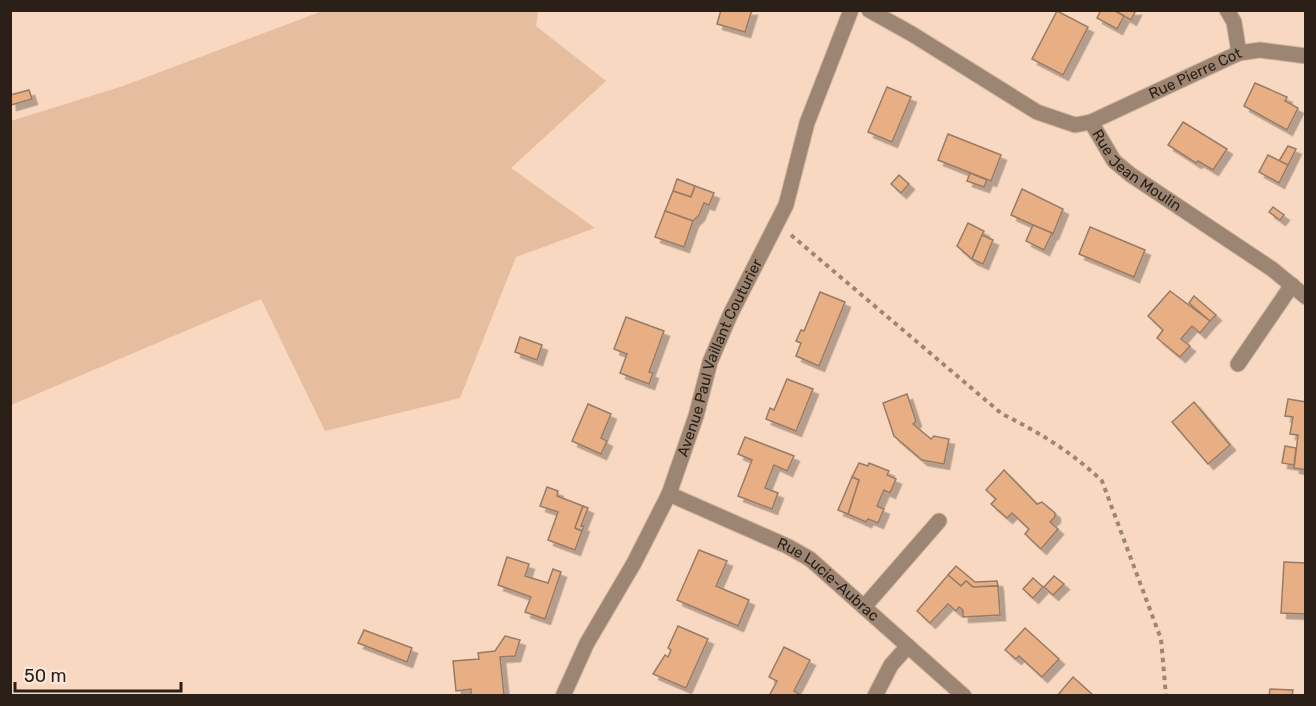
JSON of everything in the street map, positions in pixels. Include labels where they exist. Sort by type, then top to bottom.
[{"type":"street","name":"Avenue Paul Vaillant Couturier","points":[[563,696],[586,643],[639,553],[669,494],[696,416],[710,362],[730,315],[777,224],[794,178],[807,123],[851,10]]},
{"type":"street","name":"Rue Jean Moulin","points":[[869,10],[912,34],[1037,112],[1075,125],[1091,122],[1114,161],[1131,175],[1292,285],[1305,297]]},
{"type":"street","points":[[1227,10],[1234,22],[1239,53]]},
{"type":"street","name":"Rue Pierre Cot","points":[[1091,122],[1239,53],[1260,50],[1305,56]]},
{"type":"street","points":[[1238,364],[1292,285]]},
{"type":"street","name":"Rue Lucie-Aubrac","points":[[669,494],[803,555],[964,696]]},
{"type":"street","points":[[864,607],[939,521]]},
{"type":"street","points":[[875,696],[891,665],[908,646]]},
{"type":"path","points":[[777,224],[1002,414],[1040,434],[1084,464],[1102,481],[1161,639],[1166,696]]},
{"type":"shaded area","points":[[325,10],[538,11],[536,26],[606,81],[511,168],[595,228],[516,257],[460,398],[325,431],[261,299],[11,405],[11,121],[123,86]]},
{"type":"building","points":[[721,10],[752,10],[745,32],[717,24]]},
{"type":"building","points":[[1101,10],[1114,10],[1124,16],[1117,29],[1097,18]]},
{"type":"building","points":[[1114,10],[1136,10],[1131,20]]},
{"type":"building","points":[[1057,11],[1088,27],[1063,75],[1032,59]]},
{"type":"building","points":[[1255,83],[1287,97],[1285,101],[1298,108],[1287,130],[1244,106]]},
{"type":"building","points":[[887,87],[911,97],[892,142],[868,132]]},
{"type":"building","points":[[29,90],[32,99],[11,105],[10,95]]},
{"type":"building","points":[[1183,122],[1227,149],[1213,170],[1198,161],[1196,163],[1168,145]]},
{"type":"building","points":[[948,134],[1001,155],[991,181],[938,160]]},
{"type":"building","points":[[1288,146],[1296,149],[1288,165],[1279,161]]},
{"type":"building","points":[[1268,155],[1288,165],[1279,183],[1259,172]]},
{"type":"building","points":[[970,173],[987,180],[984,187],[967,181]]},
{"type":"building","points":[[899,175],[909,184],[901,193],[891,184]]},
{"type":"building","points":[[677,179],[695,186],[691,197],[673,191]]},
{"type":"building","points":[[695,186],[714,193],[709,205],[704,203],[699,215],[693,221],[665,211],[673,191],[691,197]]},
{"type":"building","points":[[1022,189],[1063,209],[1053,234],[1011,215]]},
{"type":"building","points":[[1273,207],[1284,215],[1280,220],[1269,212]]},
{"type":"building","points":[[665,211],[693,221],[684,247],[655,237]]},
{"type":"building","points":[[968,223],[984,231],[972,259],[957,246]]},
{"type":"building","points":[[1033,225],[1052,233],[1044,250],[1026,241]]},
{"type":"building","points":[[1090,227],[1145,250],[1134,277],[1079,254]]},
{"type":"building","points":[[982,235],[993,240],[983,264],[972,259]]},
{"type":"building","points":[[1170,291],[1210,321],[1200,333],[1192,326],[1181,339],[1190,346],[1180,357],[1157,338],[1163,330],[1148,316]]},
{"type":"building","points":[[820,292],[845,302],[819,366],[796,356],[801,343],[796,341],[801,330],[804,331]]},
{"type":"building","points":[[1194,296],[1216,315],[1210,321],[1189,303]]},
{"type":"building","points":[[626,317],[664,331],[649,372],[653,373],[649,384],[620,373],[627,354],[614,349]]},
{"type":"building","points":[[520,337],[542,345],[537,360],[515,352]]},
{"type":"building","points":[[787,379],[813,389],[796,431],[766,419],[770,408],[774,410]]},
{"type":"building","points":[[907,394],[916,421],[913,424],[931,439],[934,436],[949,439],[944,464],[922,460],[894,436],[883,403]]},
{"type":"building","points":[[1288,399],[1306,402],[1306,470],[1294,468],[1298,435],[1290,434],[1293,417],[1285,416]]},
{"type":"building","points":[[1194,402],[1230,445],[1208,464],[1172,422]]},
{"type":"building","points":[[588,404],[611,414],[601,438],[607,441],[601,454],[572,441]]},
{"type":"building","points":[[745,437],[794,456],[787,471],[774,465],[765,488],[778,493],[772,509],[738,496],[752,460],[738,454]]},
{"type":"building","points":[[1285,446],[1296,448],[1294,465],[1282,463]]},
{"type":"building","points":[[859,463],[868,466],[869,463],[889,471],[887,475],[896,479],[890,493],[884,490],[877,506],[884,509],[878,523],[868,519],[866,522],[848,514],[859,480],[852,477]]},
{"type":"building","points":[[1004,470],[1037,504],[1042,502],[1055,513],[1055,517],[1050,522],[1058,529],[1041,549],[1025,534],[1029,529],[1012,513],[1007,518],[991,504],[996,499],[986,490]]},
{"type":"building","points":[[852,477],[859,480],[848,514],[838,510]]},
{"type":"building","points":[[547,487],[558,491],[557,496],[583,506],[575,528],[582,531],[575,550],[548,540],[558,512],[540,506]]},
{"type":"building","points":[[583,506],[588,508],[581,526],[584,526],[582,531],[575,528]]},
{"type":"building","points":[[699,550],[727,561],[716,586],[749,600],[738,626],[677,600]]},
{"type":"building","points":[[507,557],[529,564],[525,576],[548,583],[553,569],[561,572],[545,619],[525,612],[531,597],[498,585]]},
{"type":"building","points":[[1284,562],[1306,563],[1306,614],[1281,613]]},
{"type":"building","points":[[956,566],[975,582],[997,581],[998,586],[973,587],[966,581],[961,586],[948,575]]},
{"type":"building","points":[[948,575],[961,586],[966,581],[973,587],[998,586],[1000,615],[963,617],[963,610],[959,607],[956,611],[948,604],[930,623],[917,611]]},
{"type":"building","points":[[1054,576],[1064,584],[1053,595],[1044,587]]},
{"type":"building","points":[[1033,578],[1043,587],[1033,598],[1023,589]]},
{"type":"building","points":[[678,626],[708,639],[686,688],[653,674],[665,655],[668,657],[671,650],[668,648]]},
{"type":"building","points":[[1025,628],[1059,659],[1042,677],[1019,656],[1016,659],[1005,650]]},
{"type":"building","points":[[364,630],[412,648],[407,662],[358,643]]},
{"type":"building","points":[[505,636],[520,640],[515,656],[500,657],[504,695],[471,696],[471,689],[456,691],[453,661],[479,659],[478,653],[495,651]]},
{"type":"building","points":[[784,647],[810,660],[794,691],[802,696],[769,696],[777,681],[769,677]]},
{"type":"building","points":[[1073,677],[1094,696],[1057,696]]},
{"type":"building","points":[[1270,689],[1293,690],[1292,696],[1269,696]]}]
